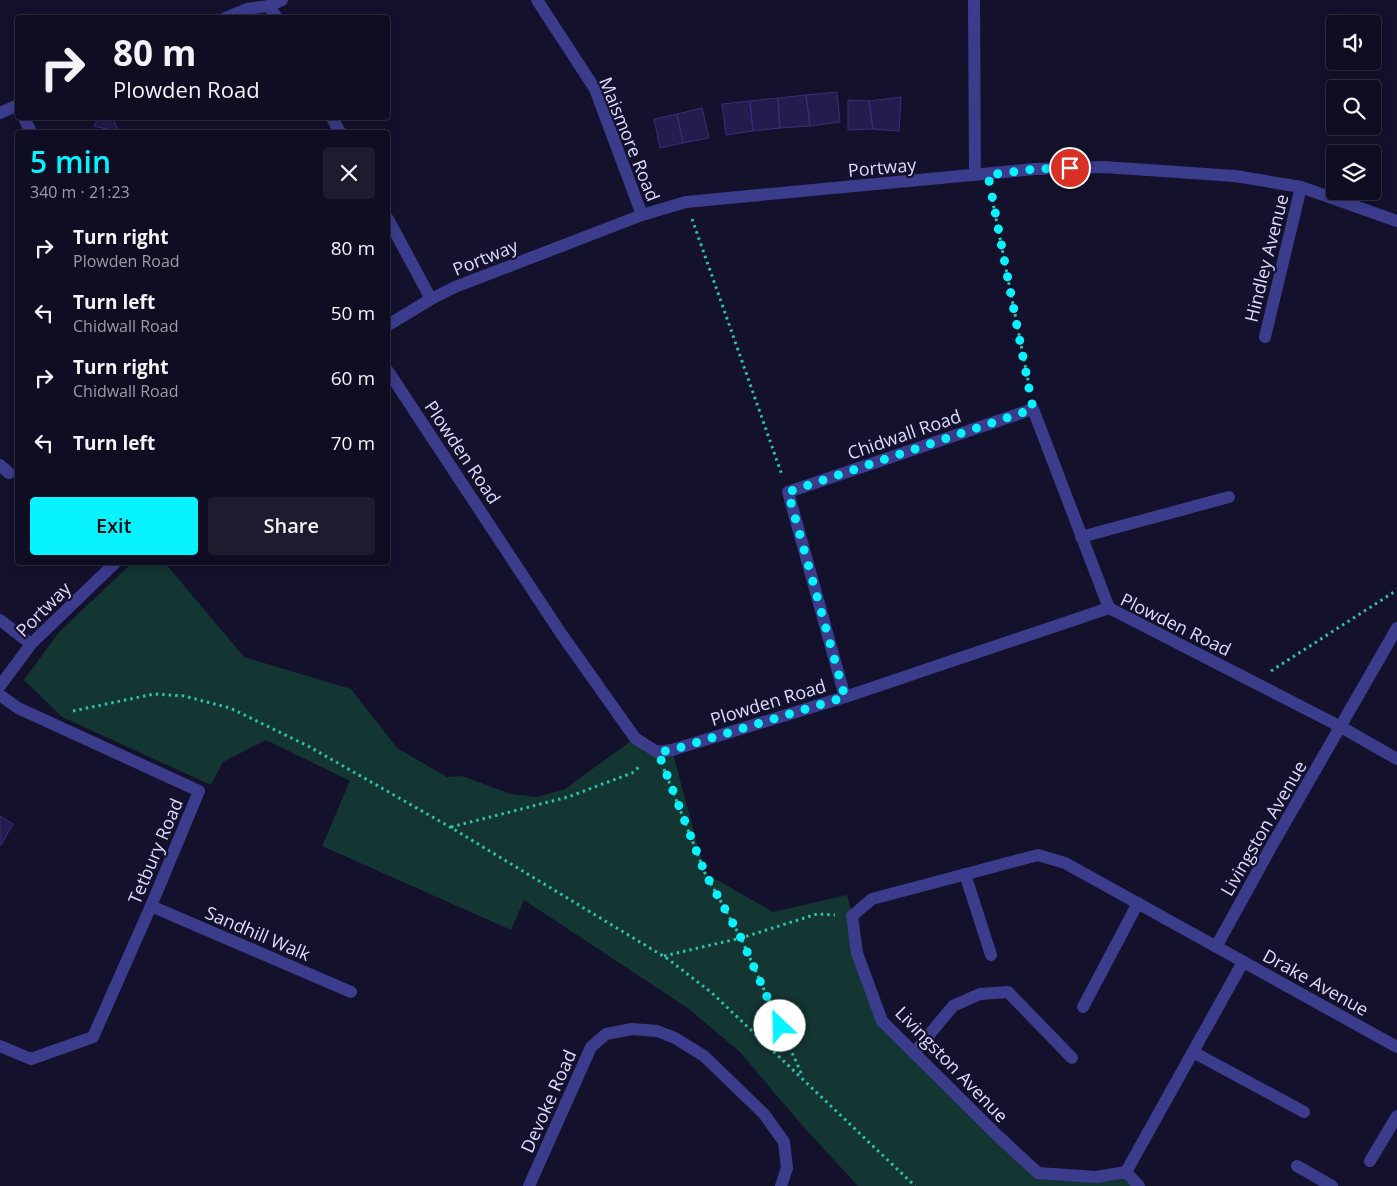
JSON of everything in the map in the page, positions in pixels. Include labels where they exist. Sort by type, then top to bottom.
[{"type":"street","points":[[232,15],[247,9],[268,6],[282,0]]},
{"type":"street","name":"Maismore Road","points":[[537,0],[594,89],[642,215]]},
{"type":"street","points":[[974,0],[975,175]]},
{"type":"street","points":[[268,6],[275,15]]},
{"type":"street","points":[[0,113],[15,106]]},
{"type":"street","name":"Portway","points":[[390,324],[431,298],[523,260],[642,215],[686,202],[988,175],[1035,169],[1104,167],[1235,176],[1301,187],[1397,221]]},
{"type":"street","name":"Hindley Avenue","points":[[1265,337],[1301,187]]},
{"type":"street","points":[[390,223],[431,298]]},
{"type":"street","name":"Plowden Road","points":[[390,375],[477,503],[560,632],[635,738],[658,752],[672,750],[845,697],[1108,608],[1341,727],[1397,760]]},
{"type":"street","points":[[1033,409],[1108,608]]},
{"type":"street","name":"Chidwall Road","points":[[788,492],[1033,409]]},
{"type":"street","points":[[788,492],[845,697]]},
{"type":"street","points":[[1081,538],[1229,496]]},
{"type":"street","name":"Portway","points":[[0,686],[31,644],[113,565]]},
{"type":"street","points":[[0,620],[31,644]]},
{"type":"street","name":"Livingston Avenue","points":[[1216,947],[1271,847],[1397,628]]},
{"type":"street","name":"Tetbury Road","points":[[0,695],[18,708],[199,791],[93,1037],[31,1059],[0,1046]]},
{"type":"street","points":[[852,916],[872,899],[1038,855],[1065,863],[1243,962],[1126,1172],[1140,1186]]},
{"type":"street","points":[[965,874],[991,955]]},
{"type":"street","points":[[1083,1006],[1138,904]]},
{"type":"street","name":"Sandhill Walk","points":[[151,906],[351,992]]},
{"type":"street","name":"Livingston Avenue","points":[[852,916],[857,952],[882,1021],[1038,1173],[1096,1177],[1126,1172]]},
{"type":"street","name":"Drake Avenue","points":[[1243,962],[1397,1047]]},
{"type":"street","points":[[914,1053],[953,1006],[980,994],[1008,992],[1072,1058]]},
{"type":"street","name":"Devoke Road","points":[[529,1186],[591,1047],[606,1034],[632,1029],[657,1031],[675,1038],[704,1056],[764,1114],[784,1142],[787,1168],[780,1186]]},
{"type":"street","points":[[1193,1052],[1304,1112]]},
{"type":"street","points":[[1370,1161],[1397,1116]]},
{"type":"street","points":[[1297,1166],[1332,1186]]},
{"type":"path","points":[[988,175],[1033,409]]},
{"type":"path","points":[[686,202],[788,492]]},
{"type":"path","points":[[1253,682],[1394,592],[1397,593]]},
{"type":"path","points":[[68,712],[154,694],[184,696],[230,708],[308,746],[450,827],[664,957],[712,993],[915,1186]]},
{"type":"path","points":[[450,827],[568,797],[632,773],[658,752],[705,873],[741,938],[803,1078]]},
{"type":"path","points":[[664,957],[741,938],[817,914],[852,916]]},
{"type":"green space","points":[[130,565],[167,565],[244,657],[351,689],[397,748],[447,777],[462,776],[511,794],[537,797],[565,789],[635,738],[672,750],[705,873],[773,912],[847,895],[882,1021],[1038,1173],[1126,1172],[1139,1186],[858,1186],[800,1123],[740,1052],[689,1009],[524,900],[511,930],[322,846],[350,781],[266,740],[223,762],[211,785],[62,717],[24,680],[59,632]]},
{"type":"building","points":[[837,92],[840,122],[810,126],[806,95]]},
{"type":"building","points":[[806,95],[810,126],[780,128],[778,98]]},
{"type":"building","points":[[901,97],[899,131],[873,129],[869,101]]},
{"type":"building","points":[[778,98],[780,128],[753,131],[750,101]]},
{"type":"building","points":[[848,100],[869,101],[873,129],[848,130]]},
{"type":"building","points":[[750,101],[753,131],[726,135],[722,104]]},
{"type":"building","points":[[702,108],[709,138],[683,143],[677,114]]},
{"type":"building","points":[[677,114],[683,143],[660,148],[654,119]]},
{"type":"building","points":[[97,120],[114,120],[118,130],[111,130],[94,126]]},
{"type":"building","points":[[0,816],[13,824],[1,845],[0,844]]},
{"type":"route","points":[[780,1026],[741,938],[705,873],[658,752],[672,750],[845,697],[788,492],[1033,409],[988,175],[1035,169],[1070,168]]}]
